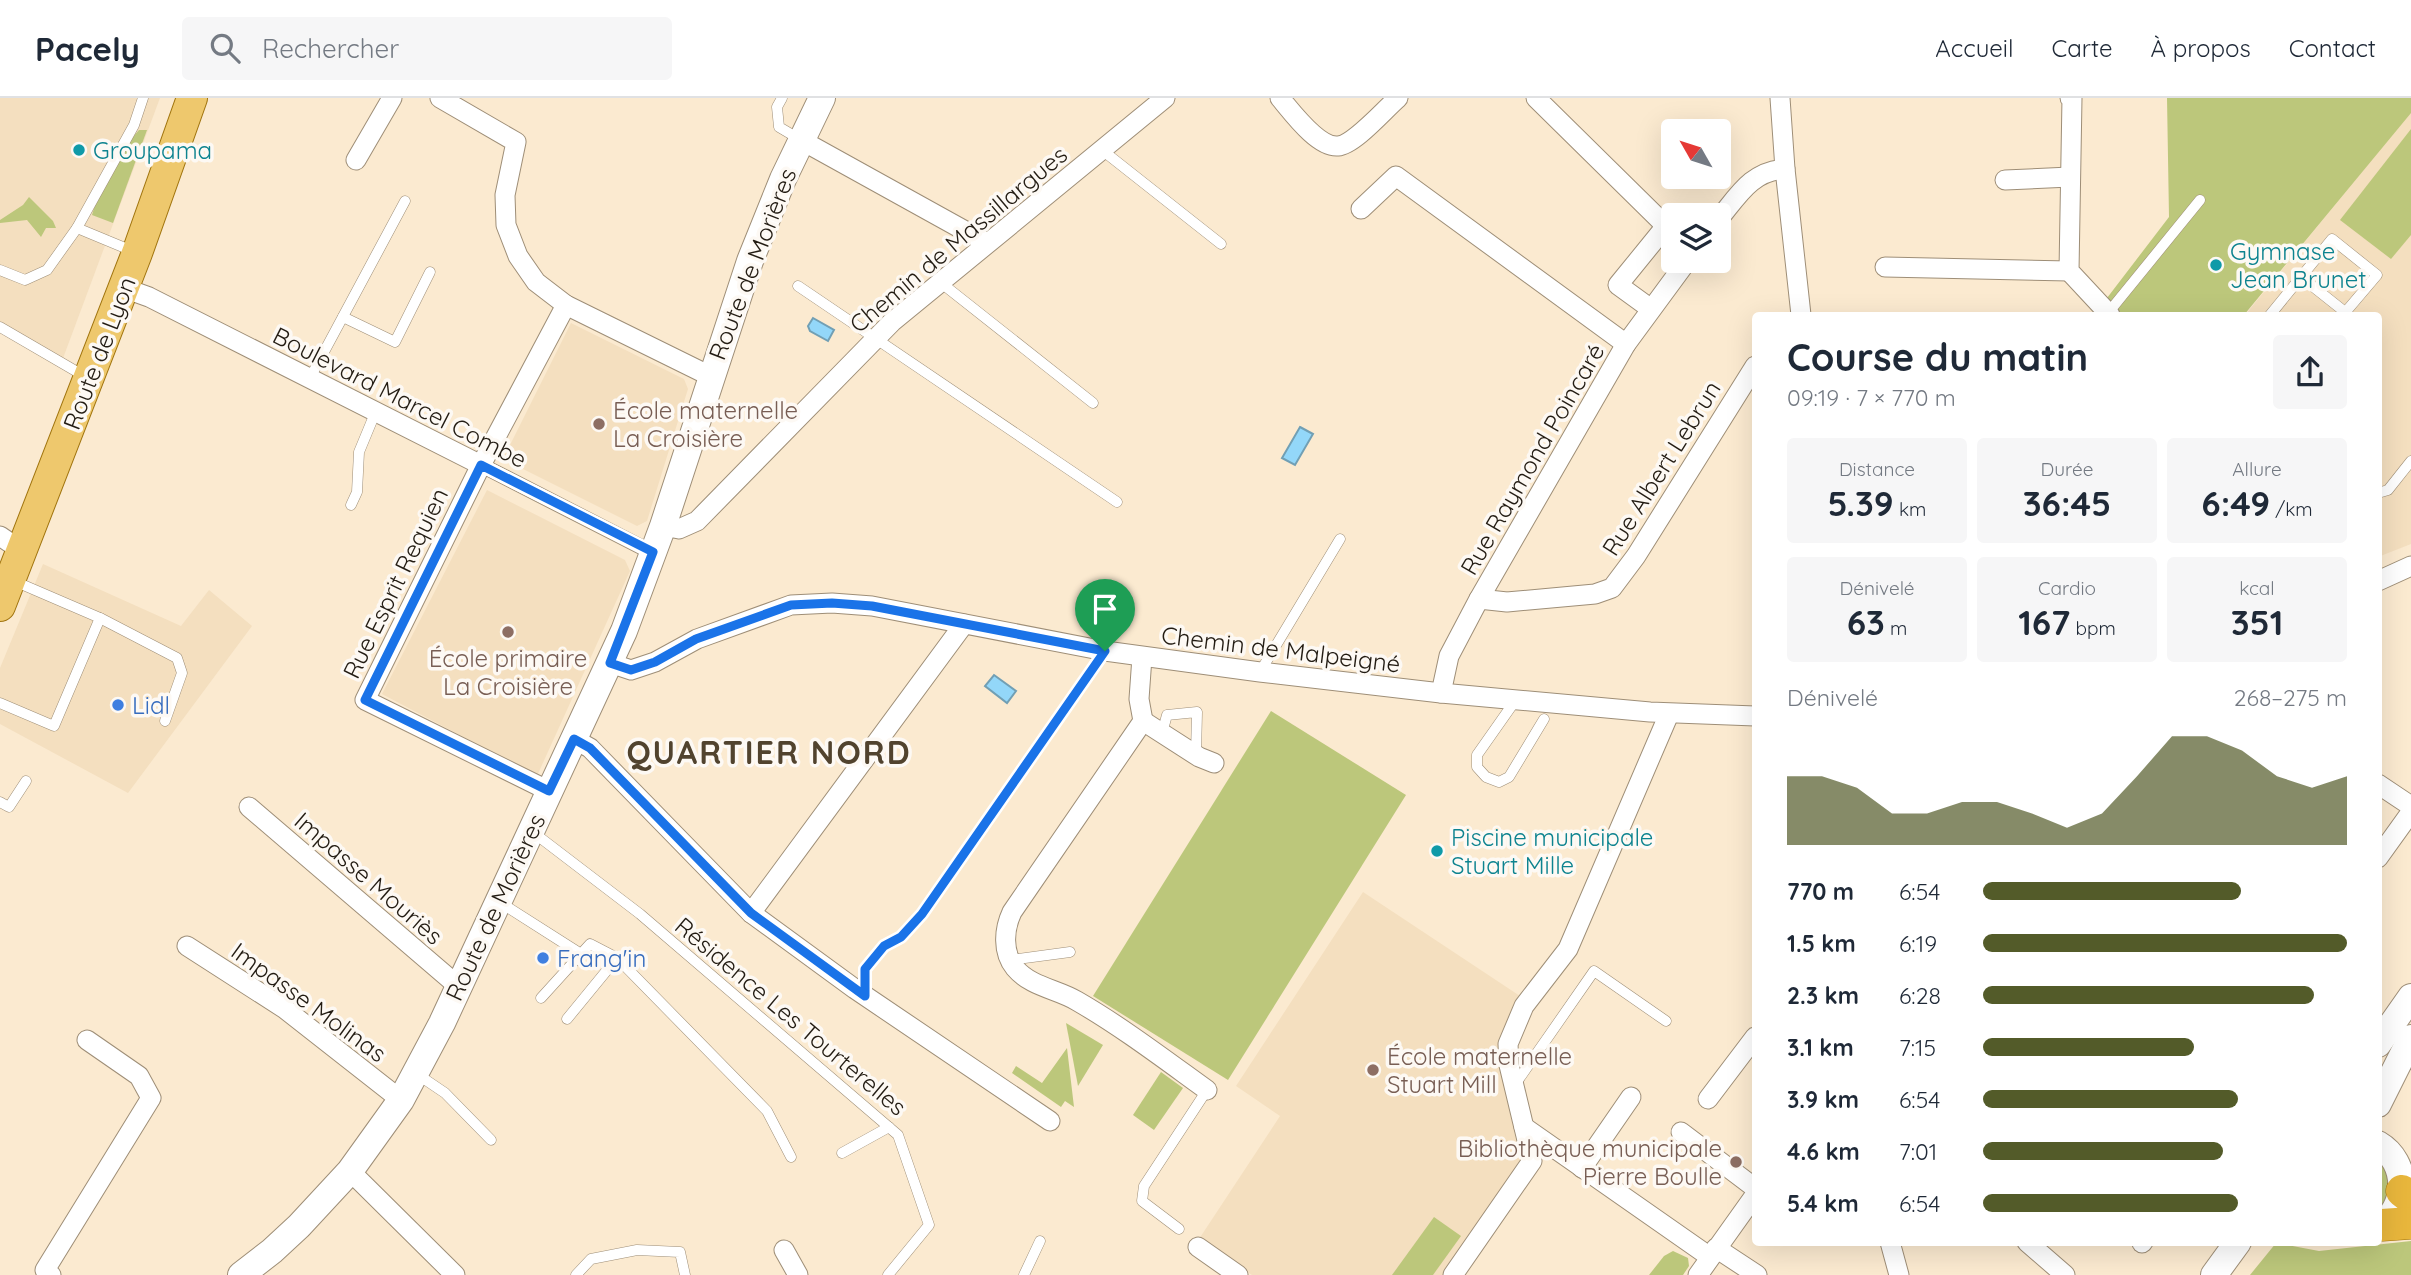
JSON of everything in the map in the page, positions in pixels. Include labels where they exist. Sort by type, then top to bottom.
[{"type":"main road","name":"Route de Lyon","points":[[5,593],[11,543],[89,379],[192,98]]},
{"type":"main road","name":"Route de Morières","points":[[242,1275],[326,1199],[350,1171],[417,1074],[610,663],[663,526],[710,376],[750,261],[801,140],[822,98]]},
{"type":"main road","points":[[2382,1038],[2411,997]]},
{"type":"main road","points":[[2382,1096],[2411,1038]]},
{"type":"main road","points":[[2382,1147],[2392,1156],[2398,1167],[2406,1194],[2398,1204],[2390,1225]]},
{"type":"main road","points":[[2214,1275],[2235,1246]]},
{"type":"street","points":[[356,160],[392,98]]},
{"type":"street","points":[[440,98],[516,142],[505,195],[506,225],[518,256],[536,282],[566,305],[710,376]]},
{"type":"street","name":"Chemin de Massillargues","points":[[663,526],[679,529],[697,521],[876,338],[940,282],[1165,98]]},
{"type":"street","points":[[1280,98],[1313,134],[1324,143],[1338,146],[1352,141],[1398,98]]},
{"type":"street","points":[[1536,98],[1666,226],[1618,285],[1651,309]]},
{"type":"street","points":[[1780,98],[1801,312]]},
{"type":"street","points":[[2071,98],[2069,271],[2107,312]]},
{"type":"street","points":[[801,140],[987,243]]},
{"type":"street","points":[[1731,204],[1759,174],[1785,169]]},
{"type":"street","points":[[1361,209],[1396,176],[1626,344]]},
{"type":"street","points":[[2005,180],[2070,177]]},
{"type":"street","points":[[1885,267],[2069,271]]},
{"type":"street","name":"Rue Raymond Poincaré","points":[[1441,693],[1449,656],[1479,599],[1626,344],[1678,273]]},
{"type":"street","name":"Boulevard Marcel Combe","points":[[124,288],[149,297],[653,552]]},
{"type":"street","name":"Rue Esprit Requien","points":[[549,791],[365,700],[481,465],[566,305]]},
{"type":"street","name":"Rue Albert Lebrun","points":[[1479,599],[1507,602],[1595,594],[1612,588],[1636,556],[1752,371]]},
{"type":"street","points":[[2382,579],[2411,566]]},
{"type":"street","name":"Chemin de Malpeigné","points":[[610,663],[631,670],[655,662],[696,639],[791,605],[832,603],[872,606],[1142,657],[1260,672],[1441,693],[1669,714],[1752,716]]},
{"type":"street","points":[[751,913],[964,624]]},
{"type":"street","points":[[1142,657],[1139,699],[1143,721],[1012,912],[1005,939],[1016,970],[1045,989],[1074,999],[1207,1090]]},
{"type":"street","points":[[1453,1275],[1532,1161],[1509,1065],[1508,1044],[1524,1006],[1568,949],[1669,714]]},
{"type":"street","points":[[1143,721],[1205,759]]},
{"type":"street","points":[[574,739],[590,748],[751,913],[865,996],[1050,1121]]},
{"type":"street","points":[[2382,786],[2411,806]]},
{"type":"street","name":"Impasse Mouriès","points":[[249,807],[458,986]]},
{"type":"street","points":[[2382,852],[2411,812]]},
{"type":"street","name":"Impasse Molinas","points":[[187,946],[285,1009],[401,1100]]},
{"type":"street","points":[[51,1275],[46,1270],[151,1098],[139,1076],[87,1040]]},
{"type":"street","points":[[1708,1099],[1752,1041]]},
{"type":"street","points":[[1582,1168],[1630,1097]]},
{"type":"street","points":[[1524,1127],[1713,1253],[1757,1275]]},
{"type":"street","points":[[1681,1132],[1752,1186]]},
{"type":"street","points":[[350,1171],[455,1275]]},
{"type":"street","points":[[1698,1275],[1752,1199]]},
{"type":"street","points":[[1892,1246],[1899,1275]]},
{"type":"street","points":[[2032,1246],[2065,1275]]},
{"type":"street","points":[[1198,1247],[1238,1275]]},
{"type":"street","points":[[784,1250],[798,1275]]},
{"type":"lane","points":[[0,270],[25,280],[47,270],[77,228],[134,125],[143,98]]},
{"type":"lane","points":[[782,98],[777,107],[779,127],[801,140]]},
{"type":"lane","points":[[1102,149],[1221,244]]},
{"type":"lane","points":[[2111,312],[2200,200]]},
{"type":"lane","points":[[310,378],[405,201]]},
{"type":"lane","points":[[77,228],[137,253]]},
{"type":"lane","points":[[2276,312],[2332,239],[2377,275],[2346,312]]},
{"type":"lane","points":[[343,317],[395,342],[430,272]]},
{"type":"lane","points":[[2301,277],[2342,312]]},
{"type":"lane","points":[[940,282],[1093,403]]},
{"type":"lane","points":[[798,286],[1117,502]]},
{"type":"lane","points":[[0,327],[89,379]]},
{"type":"lane","points":[[351,505],[357,492],[359,452],[376,411]]},
{"type":"lane","points":[[2382,492],[2388,490],[2411,461]]},
{"type":"lane","points":[[1260,672],[1339,539]]},
{"type":"lane","points":[[5,593],[100,618],[177,658],[182,673],[165,721]]},
{"type":"lane","points":[[0,703],[54,726],[100,618]]},
{"type":"lane","points":[[865,996],[865,969],[884,946],[901,937],[922,914],[1105,651]]},
{"type":"lane","points":[[1516,700],[1477,755],[1477,767],[1486,777],[1499,782],[1509,778],[1544,719]]},
{"type":"lane","points":[[1162,733],[1167,716],[1197,712],[1205,759]]},
{"type":"lane","points":[[0,802],[9,807],[26,781]]},
{"type":"lane","name":"Résidence Les Tourterelles","points":[[531,830],[640,914],[898,1135],[929,1225],[888,1275]]},
{"type":"lane","points":[[498,901],[581,954]]},
{"type":"lane","points":[[541,998],[590,944],[617,958],[767,1111],[791,1157]]},
{"type":"lane","points":[[1011,960],[1070,951]]},
{"type":"lane","points":[[567,1019],[617,958]]},
{"type":"lane","points":[[1514,1086],[1594,971],[1667,1021]]},
{"type":"lane","points":[[417,1074],[445,1093],[491,1140]]},
{"type":"lane","points":[[1179,1229],[1142,1201],[1144,1186],[1207,1090]]},
{"type":"lane","points":[[842,1153],[889,1126]]},
{"type":"lane","points":[[1024,1275],[1040,1241]]},
{"type":"lane","points":[[576,1275],[591,1259],[638,1250],[680,1252],[685,1275]]},
{"type":"shaded area","name":"Groupama","points":[[0,98],[160,98],[62,361],[0,324]]},
{"type":"shaded area","points":[[2411,112],[2411,544],[2382,555],[2382,312],[2247,312]]},
{"type":"shaded area","name":"École maternelle La Croisière","points":[[571,323],[684,379],[688,389],[647,521],[637,526],[503,459]]},
{"type":"shaded area","name":"École primaire La Croisière","points":[[487,490],[625,560],[630,571],[537,776],[382,694]]},
{"type":"shaded area","points":[[43,564],[181,626],[209,590],[252,626],[128,793],[0,724],[0,668]]},
{"type":"shaded area","name":"École maternelle Stuart Mill","points":[[1363,892],[1520,996],[1497,1054],[1521,1163],[1443,1275],[1252,1275],[1199,1239],[1280,1116],[1236,1086]]},
{"type":"green space","points":[[2167,98],[2411,98],[2411,113],[2246,312],[2120,312],[2107,298],[2169,217]]},
{"type":"green space","points":[[2411,129],[2411,235],[2391,259],[2340,220]]},
{"type":"green space","points":[[139,130],[147,130],[113,223],[92,215],[132,138]]},
{"type":"green space","points":[[29,197],[53,221],[56,228],[46,228],[41,237],[27,220],[0,223],[0,220],[23,205]]},
{"type":"green space","points":[[1271,711],[1406,795],[1228,1080],[1093,996]]},
{"type":"green space","points":[[1066,1023],[1103,1045],[1078,1086]]},
{"type":"green space","points":[[1067,1048],[1074,1107],[1065,1101],[1061,1107],[1012,1073],[1016,1066],[1042,1083]]},
{"type":"green space","points":[[1161,1072],[1183,1088],[1154,1130],[1133,1115]]},
{"type":"green space","points":[[2382,1164],[2388,1178],[2382,1204]]},
{"type":"green space","points":[[1434,1217],[1461,1236],[1433,1275],[1392,1275]]},
{"type":"green space","points":[[2411,1241],[2411,1275],[2250,1275],[2274,1246],[2319,1251]]},
{"type":"green space","points":[[1673,1251],[1688,1258],[1689,1266],[1683,1275],[1649,1275],[1664,1256]]},
{"type":"water","points":[[813,318],[834,330],[828,341],[810,331],[808,326]]},
{"type":"water","points":[[1300,427],[1313,434],[1295,465],[1282,458]]},
{"type":"water","points":[[994,675],[1016,691],[1007,703],[985,686]]},
{"type":"place","name":"Groupama","points":[[79,150]]},
{"type":"place","name":"Gymnase Jean Brunet","points":[[2216,265]]},
{"type":"place","name":"École maternelle La Croisière","points":[[599,424]]},
{"type":"place","name":"École primaire La Croisière","points":[[508,632]]},
{"type":"place","name":"Lidl","points":[[118,705]]},
{"type":"place","name":"Piscine municipale Stuart Mille","points":[[1437,851]]},
{"type":"place","name":"Frang'in","points":[[543,958]]},
{"type":"place","name":"École maternelle Stuart Mill","points":[[1373,1070]]},
{"type":"place","name":"Bibliothèque municipale Pierre Boulle","points":[[1736,1162]]},
{"type":"district","name":"QUARTIER NORD","points":[[769,752]]},
{"type":"route","points":[[481,465],[653,552],[610,663],[631,670],[655,662],[696,639],[791,605],[832,603],[872,606],[1105,651],[922,914],[901,937],[884,946],[865,969],[865,996],[751,913],[590,748],[574,739],[549,791],[365,700],[481,465]]}]
